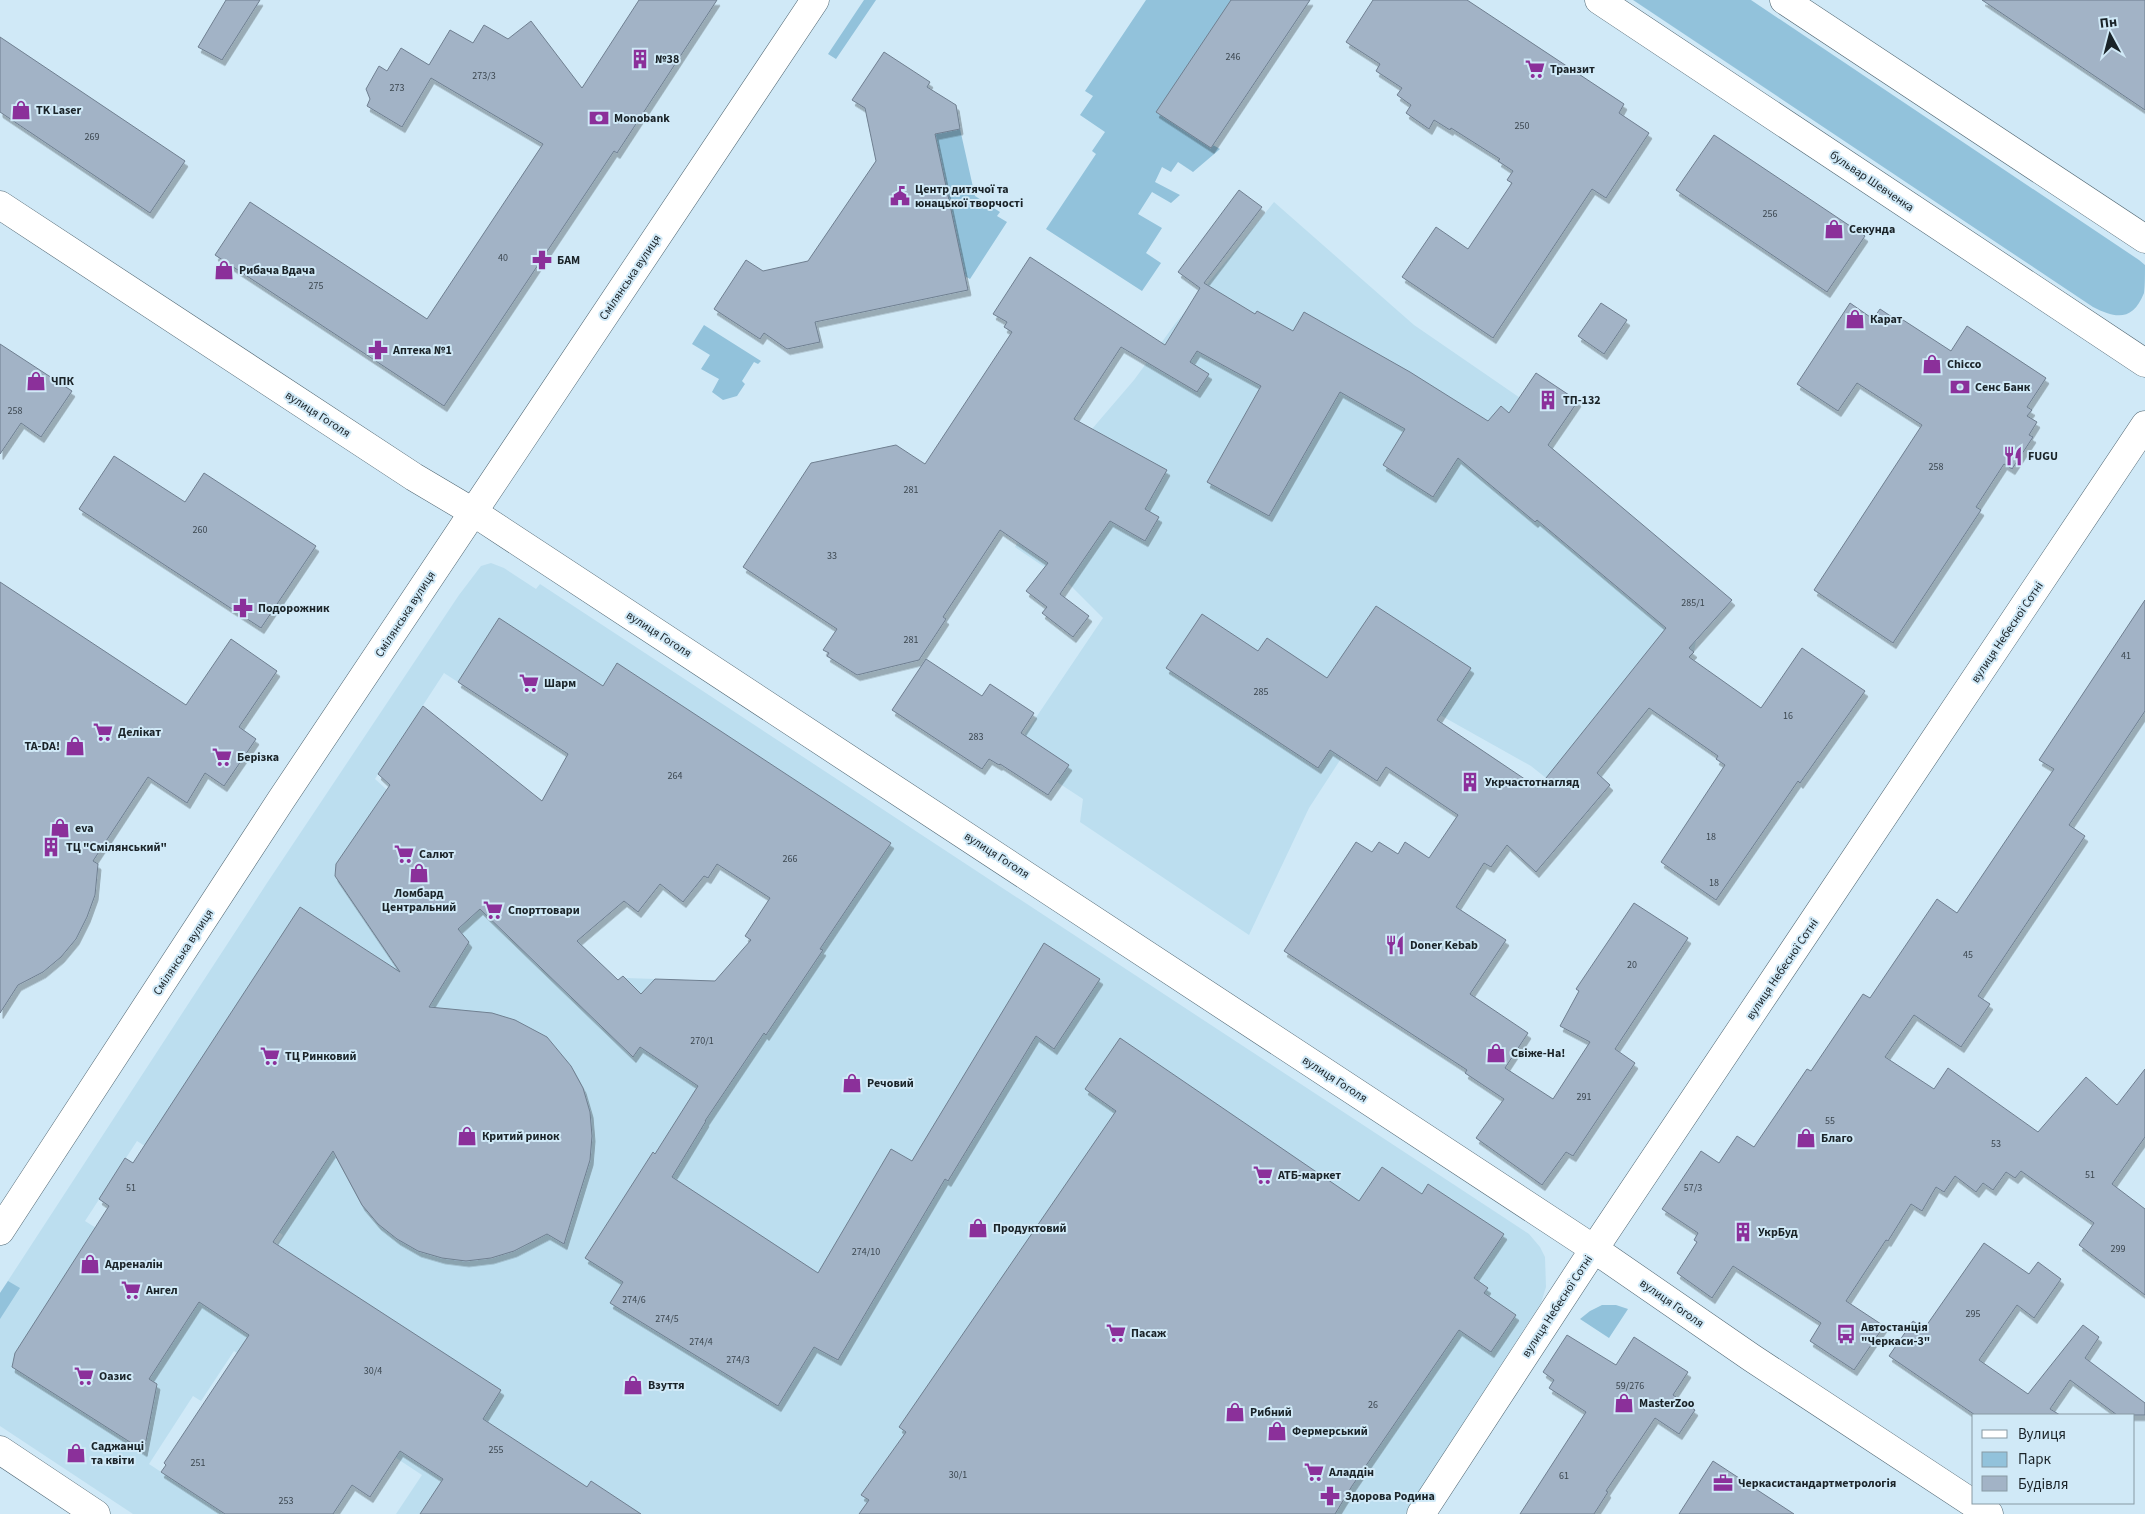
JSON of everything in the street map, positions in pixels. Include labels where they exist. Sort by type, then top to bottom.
[{"type":"street","name":"Смілянська вулиця","points":[[0,1231],[281,800],[815,0]]},
{"type":"street","name":"бульвар Шевченка","points":[[1599,0],[2145,362]]},
{"type":"street","points":[[1784,0],[2145,239]]},
{"type":"street","name":"вулиця Гоголя","points":[[0,205],[414,477],[473,512],[1594,1249],[1752,1358],[1972,1502]]},
{"type":"street","name":"вулиця Небесної Сотні","points":[[1421,1514],[1594,1249],[2145,425]]},
{"type":"street","points":[[0,1450],[96,1514]]},
{"type":"street","name":"вулиця Гоголя","points":[[1975,1504],[1990,1514]]},
{"type":"shaded area","points":[[1274,202],[1414,325],[1561,426],[1548,446],[1732,600],[1696,640],[1694,652],[1612,755],[1608,752],[1546,778],[1531,766],[1440,715],[1405,692],[1357,734],[1309,808],[1249,935],[1080,822],[1083,799],[1057,782],[1048,795],[1004,765],[1103,618],[1068,583],[1015,547],[1062,464],[1134,380],[1175,324]]},
{"type":"shaded area","points":[[491,563],[504,568],[536,589],[540,584],[1529,1234],[1540,1247],[1545,1257],[1546,1287],[1541,1303],[1405,1514],[396,1514],[422,1475],[234,1351],[201,1401],[193,1396],[149,1464],[225,1514],[133,1514],[0,1426],[0,1293],[267,883],[459,595],[481,566]],"holes":[[[444,673],[558,747],[600,684],[858,852],[743,1019],[685,980],[626,978],[623,976],[618,980],[557,921],[470,845],[386,789],[375,779]],[[137,1141],[283,1235],[233,1315],[85,1221]]]},
{"type":"green space","points":[[864,0],[876,0],[836,59],[828,54]]},
{"type":"green space","points":[[1146,0],[1231,0],[1211,148],[1213,145],[1220,149],[1193,172],[1178,162],[1171,172],[1162,167],[1155,182],[1180,195],[1171,203],[1152,192],[1138,214],[1162,228],[1146,253],[1161,263],[1142,291],[1046,229],[1096,154],[1092,151],[1105,132],[1080,115],[1093,96],[1085,91]]},
{"type":"green space","points":[[1633,0],[1751,0],[2139,260],[2145,265],[2144,293],[2140,302],[2135,309],[2123,315],[2109,314],[2093,307]]},
{"type":"green space","points":[[960,129],[975,196],[1000,212],[997,216],[1007,222],[970,279],[963,275],[935,134]]},
{"type":"green space","points":[[704,325],[761,361],[758,364],[754,362],[742,381],[745,384],[737,396],[723,400],[712,392],[719,379],[701,369],[710,355],[692,344]]},
{"type":"green space","points":[[8,1281],[20,1288],[0,1319],[0,1293]]},
{"type":"green space","points":[[1602,1305],[1616,1305],[1628,1309],[1609,1338],[1580,1319]]},
{"type":"building","points":[[226,0],[260,0],[222,60],[198,47]]},
{"type":"building","points":[[639,0],[717,0],[617,153],[614,151],[444,406],[215,255],[250,202],[427,319],[543,144],[431,78],[402,127],[367,106],[370,99],[366,89],[379,66],[387,71],[401,48],[429,65],[450,30],[473,43],[484,25],[508,39],[531,21],[582,88]]},
{"type":"building","points":[[1231,0],[1310,0],[1211,148],[1156,112]]},
{"type":"building","points":[[1373,0],[1467,0],[1624,104],[1619,113],[1649,133],[1606,198],[1592,189],[1493,338],[1402,277],[1436,227],[1468,249],[1512,183],[1507,180],[1513,171],[1498,161],[1500,159],[1451,128],[1450,130],[1434,120],[1429,129],[1406,113],[1411,105],[1397,95],[1402,88],[1376,71],[1380,64],[1346,42]]},
{"type":"building","points":[[1982,0],[2145,0],[2145,110]]},
{"type":"building","points":[[0,37],[185,161],[150,213],[0,112]]},
{"type":"building","name":"Центр дитячої та юнацької творчості","points":[[884,52],[930,82],[927,87],[956,105],[960,129],[935,134],[968,290],[815,322],[820,342],[787,349],[764,333],[760,339],[714,309],[746,260],[763,271],[808,261],[876,161],[865,108],[852,100]]},
{"type":"building","points":[[1714,135],[1865,236],[1827,292],[1676,190]]},
{"type":"building","points":[[1239,190],[1262,207],[1204,283],[1255,314],[1257,311],[1293,331],[1304,312],[1410,372],[1488,421],[1501,406],[1509,413],[1536,373],[1578,401],[1548,445],[1732,600],[1689,648],[1694,652],[1689,657],[1761,708],[1802,648],[1865,691],[1800,783],[1798,781],[1716,900],[1661,862],[1725,765],[1716,759],[1718,756],[1649,708],[1597,773],[1610,785],[1536,872],[1507,845],[1491,867],[1484,863],[1456,907],[1506,940],[1470,994],[1528,1033],[1505,1068],[1553,1099],[1590,1042],[1560,1026],[1579,991],[1576,989],[1634,903],[1688,938],[1615,1049],[1635,1063],[1573,1156],[1566,1152],[1542,1185],[1476,1138],[1504,1099],[1465,1073],[1467,1070],[1284,951],[1356,842],[1372,852],[1379,842],[1398,854],[1405,842],[1429,858],[1458,815],[1386,767],[1377,781],[1330,750],[1318,768],[1166,668],[1202,614],[1258,651],[1267,638],[1327,678],[1376,606],[1471,668],[1437,720],[1538,788],[1666,628],[1537,520],[1535,522],[1458,458],[1433,497],[1383,465],[1405,429],[1340,392],[1269,516],[1207,482],[1261,386],[1197,351],[1190,362],[1209,374],[1197,392],[1121,347],[1074,419],[1167,470],[1145,509],[1159,517],[1145,541],[1110,521],[1060,594],[1089,616],[1073,637],[1042,613],[1047,607],[1026,591],[1048,563],[1000,530],[943,617],[946,619],[919,660],[857,675],[827,656],[829,653],[823,650],[837,629],[743,567],[811,463],[896,445],[925,464],[1012,332],[1004,327],[1007,322],[993,314],[1030,257],[1165,345],[1200,288],[1178,272]]},
{"type":"building","points":[[1601,303],[1627,320],[1604,354],[1578,336]]},
{"type":"building","points":[[1850,303],[1873,319],[1880,309],[1895,319],[1897,316],[1951,351],[1967,326],[2046,378],[2027,407],[2032,410],[2027,416],[2037,422],[2029,435],[2033,437],[2012,469],[2004,464],[1976,507],[1981,510],[1893,643],[1814,590],[1922,425],[1857,383],[1838,411],[1797,384]]},
{"type":"building","name":"ЧПК","points":[[0,344],[72,391],[41,437],[21,423],[0,454]]},
{"type":"building","points":[[114,456],[185,502],[204,473],[316,546],[261,628],[79,509]]},
{"type":"building","points":[[0,582],[186,705],[231,639],[277,671],[239,727],[256,739],[224,786],[205,773],[187,803],[148,777],[93,861],[98,864],[95,895],[76,939],[61,957],[43,972],[18,985],[0,1013]]},
{"type":"building","points":[[2145,600],[2145,711],[2069,825],[2085,836],[1978,996],[1990,1004],[1961,1047],[1914,1015],[1885,1057],[1934,1089],[1948,1068],[2038,1132],[2086,1077],[2117,1105],[2145,1069],[2145,1137],[2112,1184],[2145,1209],[2145,1295],[2079,1245],[2094,1223],[2021,1171],[2015,1178],[2006,1172],[1993,1190],[1983,1183],[1976,1192],[1955,1176],[1944,1192],[1936,1187],[1922,1211],[1911,1204],[1846,1301],[1884,1326],[1854,1370],[1810,1341],[1821,1323],[1733,1266],[1712,1298],[1677,1273],[1697,1242],[1694,1240],[1698,1233],[1662,1209],[1701,1151],[1719,1163],[1737,1136],[1754,1147],[1807,1069],[1811,1071],[1863,994],[1870,998],[1937,899],[1957,913],[2054,769],[2039,760]]},
{"type":"building","points":[[499,618],[603,686],[617,663],[891,843],[820,949],[823,950],[705,1121],[672,1177],[818,1273],[891,1149],[912,1161],[1044,943],[1100,979],[1054,1049],[1036,1036],[948,1181],[945,1179],[838,1360],[814,1347],[778,1406],[610,1303],[623,1282],[585,1258],[698,1086],[640,1047],[633,1057],[480,909],[458,929],[469,942],[429,1007],[492,1013],[515,1020],[547,1037],[571,1066],[583,1088],[590,1112],[592,1136],[590,1160],[564,1244],[547,1234],[514,1251],[491,1258],[466,1261],[442,1258],[418,1251],[397,1239],[378,1224],[362,1205],[333,1151],[273,1242],[501,1390],[483,1419],[587,1487],[591,1481],[641,1514],[420,1514],[443,1479],[400,1451],[370,1497],[352,1485],[333,1514],[225,1514],[161,1472],[166,1465],[164,1463],[249,1335],[199,1302],[149,1379],[157,1384],[144,1451],[12,1367],[15,1353],[109,1206],[99,1199],[125,1158],[133,1163],[300,907],[400,972],[335,876],[336,864],[390,785],[378,774],[423,706],[542,801],[568,754],[458,682]],"holes":[[[717,864],[770,898],[745,936],[751,940],[715,981],[655,979],[641,994],[623,976],[618,980],[577,941],[624,901],[638,912],[660,884],[683,902],[704,876],[708,878]]]},
{"type":"building","points":[[926,659],[982,696],[990,684],[1034,713],[1021,733],[1069,765],[1048,795],[989,759],[982,769],[892,710]]},
{"type":"building","points":[[1120,1038],[1359,1201],[1382,1167],[1422,1194],[1428,1184],[1504,1234],[1474,1278],[1488,1288],[1484,1293],[1516,1315],[1491,1352],[1459,1330],[1352,1486],[1335,1514],[859,1514],[869,1500],[861,1495],[906,1432],[899,1427],[1116,1111],[1085,1089]]},
{"type":"building","points":[[1984,1243],[2029,1274],[2038,1262],[2061,1279],[2034,1318],[2017,1305],[1979,1360],[2028,1394],[2083,1325],[2099,1337],[2085,1358],[2145,1403],[2145,1415],[2116,1414],[2070,1380],[2050,1409],[2058,1414],[1974,1414],[1889,1356],[1913,1321],[1924,1329]]},
{"type":"building","points":[[1567,1335],[1616,1365],[1634,1337],[1688,1372],[1673,1395],[1695,1410],[1679,1434],[1655,1418],[1606,1491],[1608,1492],[1594,1514],[1520,1514],[1586,1412],[1549,1388],[1554,1380],[1543,1372]]},
{"type":"building","name":"Черкасистандартметрологія","points":[[1713,1461],[1794,1514],[1679,1514]]},
{"type":"place","name":"№38","points":[[640,59]]},
{"type":"place","name":"Транзит","points":[[1535,69]]},
{"type":"place","name":"TK Laser","points":[[21,110]]},
{"type":"place","name":"Monobank","points":[[599,118]]},
{"type":"place","name":"Центр дитячої та юнацької творчості","points":[[900,196]]},
{"type":"place","name":"Секунда","points":[[1834,229]]},
{"type":"place","name":"БАМ","points":[[542,260]]},
{"type":"place","name":"Рибача Вдача","points":[[224,270]]},
{"type":"place","name":"Карат","points":[[1855,319]]},
{"type":"place","name":"Аптека №1","points":[[378,350]]},
{"type":"place","name":"Chicco","points":[[1932,364]]},
{"type":"place","name":"ЧПК","points":[[36,381]]},
{"type":"place","name":"Сенс Банк","points":[[1960,387]]},
{"type":"place","name":"ТП-132","points":[[1548,400]]},
{"type":"place","name":"FUGU","points":[[2013,456]]},
{"type":"place","name":"Подорожник","points":[[243,608]]},
{"type":"place","name":"Шарм","points":[[529,683]]},
{"type":"place","name":"Делікат","points":[[103,732]]},
{"type":"place","name":"TA-DA!","points":[[75,746]]},
{"type":"place","name":"Берізка","points":[[222,757]]},
{"type":"place","name":"Укрчастотнагляд","points":[[1470,782]]},
{"type":"place","name":"eva","points":[[60,828]]},
{"type":"place","name":"ТЦ \"Смілянський\"","points":[[51,847]]},
{"type":"place","name":"Салют","points":[[404,854]]},
{"type":"place","name":"Ломбард Центральний","points":[[419,873]]},
{"type":"place","name":"Спорттовари","points":[[493,910]]},
{"type":"place","name":"Doner Kebab","points":[[1395,945]]},
{"type":"place","name":"Свіже-На!","points":[[1496,1053]]},
{"type":"place","name":"ТЦ Ринковий","points":[[270,1056]]},
{"type":"place","name":"Речовий","points":[[852,1083]]},
{"type":"place","name":"Критий ринок","points":[[467,1136]]},
{"type":"place","name":"Благо","points":[[1806,1138]]},
{"type":"place","name":"АТБ-маркет","points":[[1263,1175]]},
{"type":"place","name":"Продуктовий","points":[[978,1228]]},
{"type":"place","name":"УкрБуд","points":[[1743,1232]]},
{"type":"place","name":"Адреналін","points":[[90,1264]]},
{"type":"place","name":"Ангел","points":[[131,1290]]},
{"type":"place","name":"Пасаж","points":[[1116,1333]]},
{"type":"place","name":"Автостанція \"Черкаси-3\"","points":[[1846,1334]]},
{"type":"place","name":"Оазис","points":[[84,1376]]},
{"type":"place","name":"Взуття","points":[[633,1385]]},
{"type":"place","name":"MasterZoo","points":[[1624,1403]]},
{"type":"place","name":"Рибний","points":[[1235,1412]]},
{"type":"place","name":"Фермерський","points":[[1277,1431]]},
{"type":"place","name":"Саджанці та квіти","points":[[76,1453]]},
{"type":"place","name":"Аладдін","points":[[1314,1472]]},
{"type":"place","name":"Черкасистандартметрологія","points":[[1723,1483]]},
{"type":"place","name":"Здорова Родина","points":[[1330,1496]]}]
